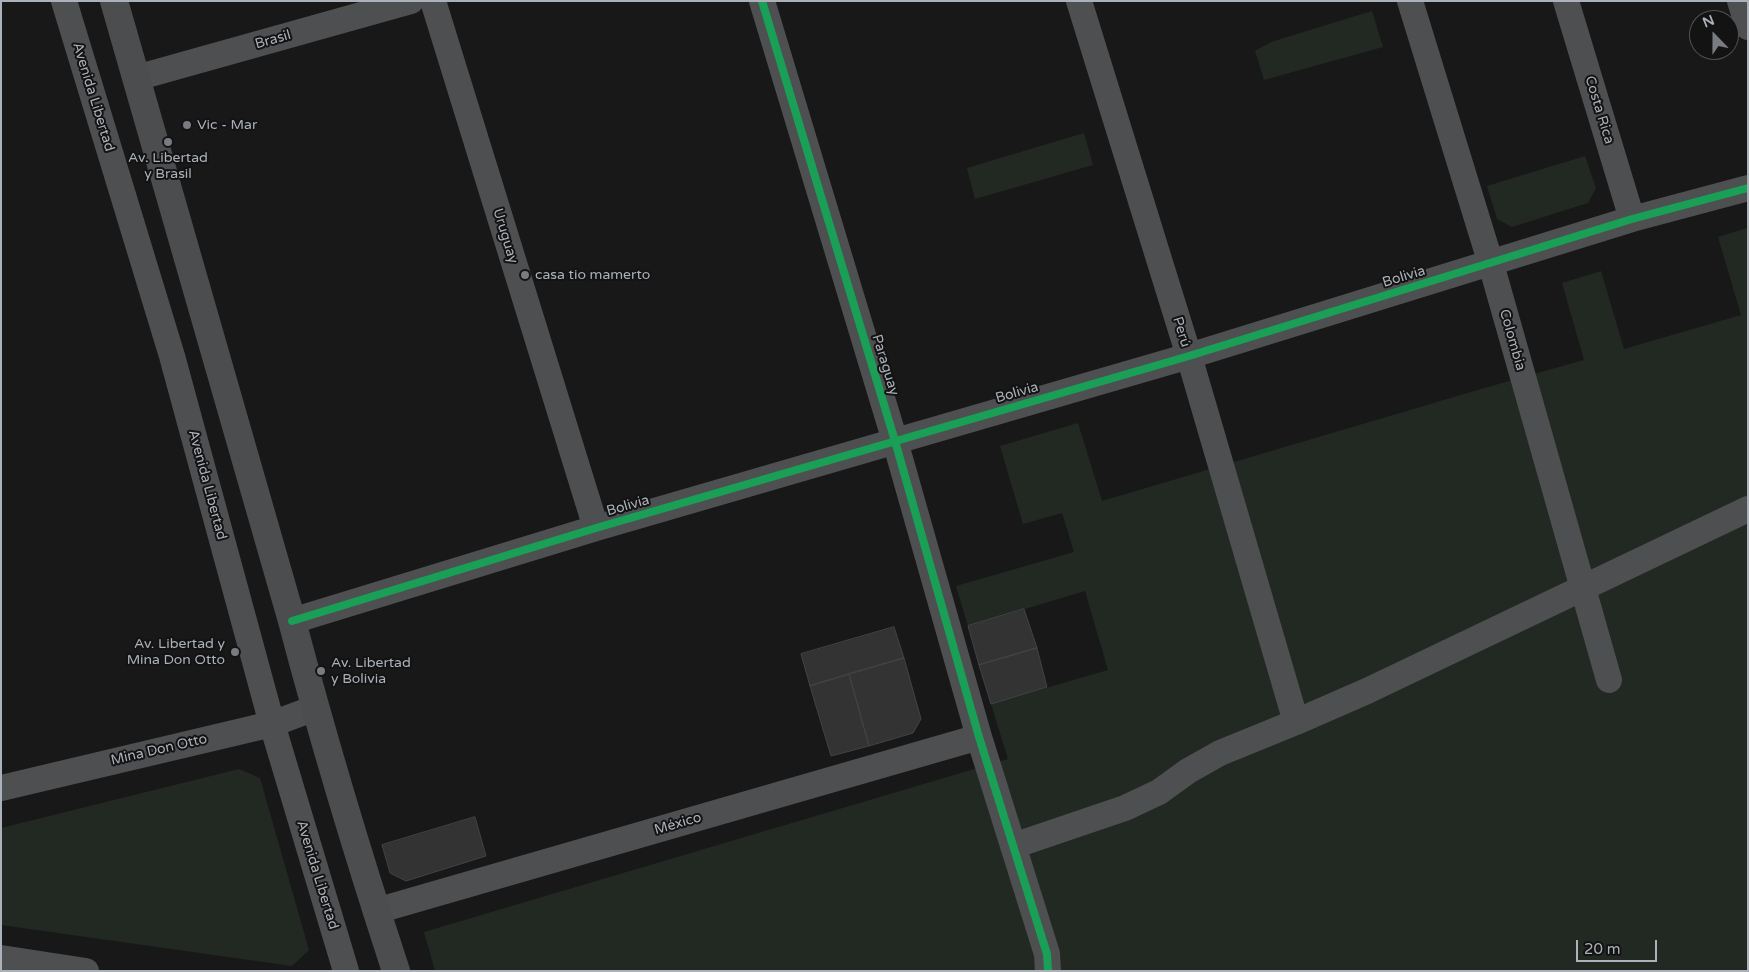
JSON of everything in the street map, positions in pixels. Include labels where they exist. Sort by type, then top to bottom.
[{"type":"street","name":"Avenida Libertad","points":[[64,1],[172,356],[272,724],[346,971]]},
{"type":"street","points":[[114,1],[292,621],[315,708],[396,971]]},
{"type":"street","name":"Brasil","points":[[136,78],[411,1]]},
{"type":"street","name":"Uruguay","points":[[433,1],[596,528]]},
{"type":"street","name":"Paraguay","points":[[762,1],[895,441],[979,736],[1047,954],[1048,971]]},
{"type":"street","name":"Perú","points":[[1079,1],[1189,356],[1296,722]]},
{"type":"street","name":"Colombia","points":[[1410,1],[1491,264],[1609,680]]},
{"type":"street","name":"Costa Rica","points":[[1566,1],[1632,219]]},
{"type":"street","points":[[1740,1],[1748,27]]},
{"type":"street","name":"Bolivia","points":[[292,621],[596,528],[1189,356],[1632,219],[1748,188]]},
{"type":"street","points":[[1013,846],[1125,808],[1159,792],[1188,771],[1220,753],[1367,691],[1748,509]]},
{"type":"street","name":"Mina Don Otto","points":[[1,788],[272,724],[315,708]]},
{"type":"street","name":"México","points":[[376,910],[979,736]]},
{"type":"street","points":[[1,958],[32,967],[86,971]]},
{"type":"shaded area","points":[[1372,11],[1383,47],[1264,80],[1255,51],[1271,42]]},
{"type":"shaded area","points":[[1084,133],[1093,165],[975,199],[967,168]]},
{"type":"shaded area","points":[[1585,156],[1596,188],[1588,203],[1512,227],[1497,219],[1487,186]]},
{"type":"shaded area","points":[[1747,228],[1748,971],[435,971],[424,932],[1008,759],[991,704],[1108,670],[1085,591],[968,626],[956,586],[1074,552],[1062,513],[1023,524],[1000,446],[1078,423],[1102,501],[1584,360],[1562,283],[1601,271],[1624,349],[1741,315],[1718,237]]},
{"type":"shaded area","points":[[239,769],[260,778],[309,950],[292,966],[1,925],[1,828]]},
{"type":"building","points":[[1024,609],[1037,648],[979,665],[968,626]]},
{"type":"building","points":[[894,627],[904,658],[810,686],[801,654]]},
{"type":"building","points":[[1037,648],[1047,687],[991,704],[979,665]]},
{"type":"building","points":[[904,658],[921,719],[913,733],[869,746],[849,674]]},
{"type":"building","points":[[849,674],[869,746],[831,756],[810,686]]},
{"type":"building","points":[[475,817],[486,856],[406,881],[390,873],[382,845]]},
{"type":"cycle path","points":[[762,1],[895,441],[979,737],[1047,954],[1048,971]]},
{"type":"cycle path","points":[[292,621],[596,528],[1189,356],[1632,219],[1748,188]]},
{"type":"place","name":"Vic - Mar","points":[[187,125]]},
{"type":"place","name":"Av. Libertad y Brasil","points":[[168,142]]},
{"type":"place","name":"casa tio mamerto","points":[[525,275]]},
{"type":"place","name":"Av. Libertad y Mina Don Otto","points":[[235,652]]},
{"type":"place","name":"Av. Libertad y Bolivia","points":[[321,671]]}]
